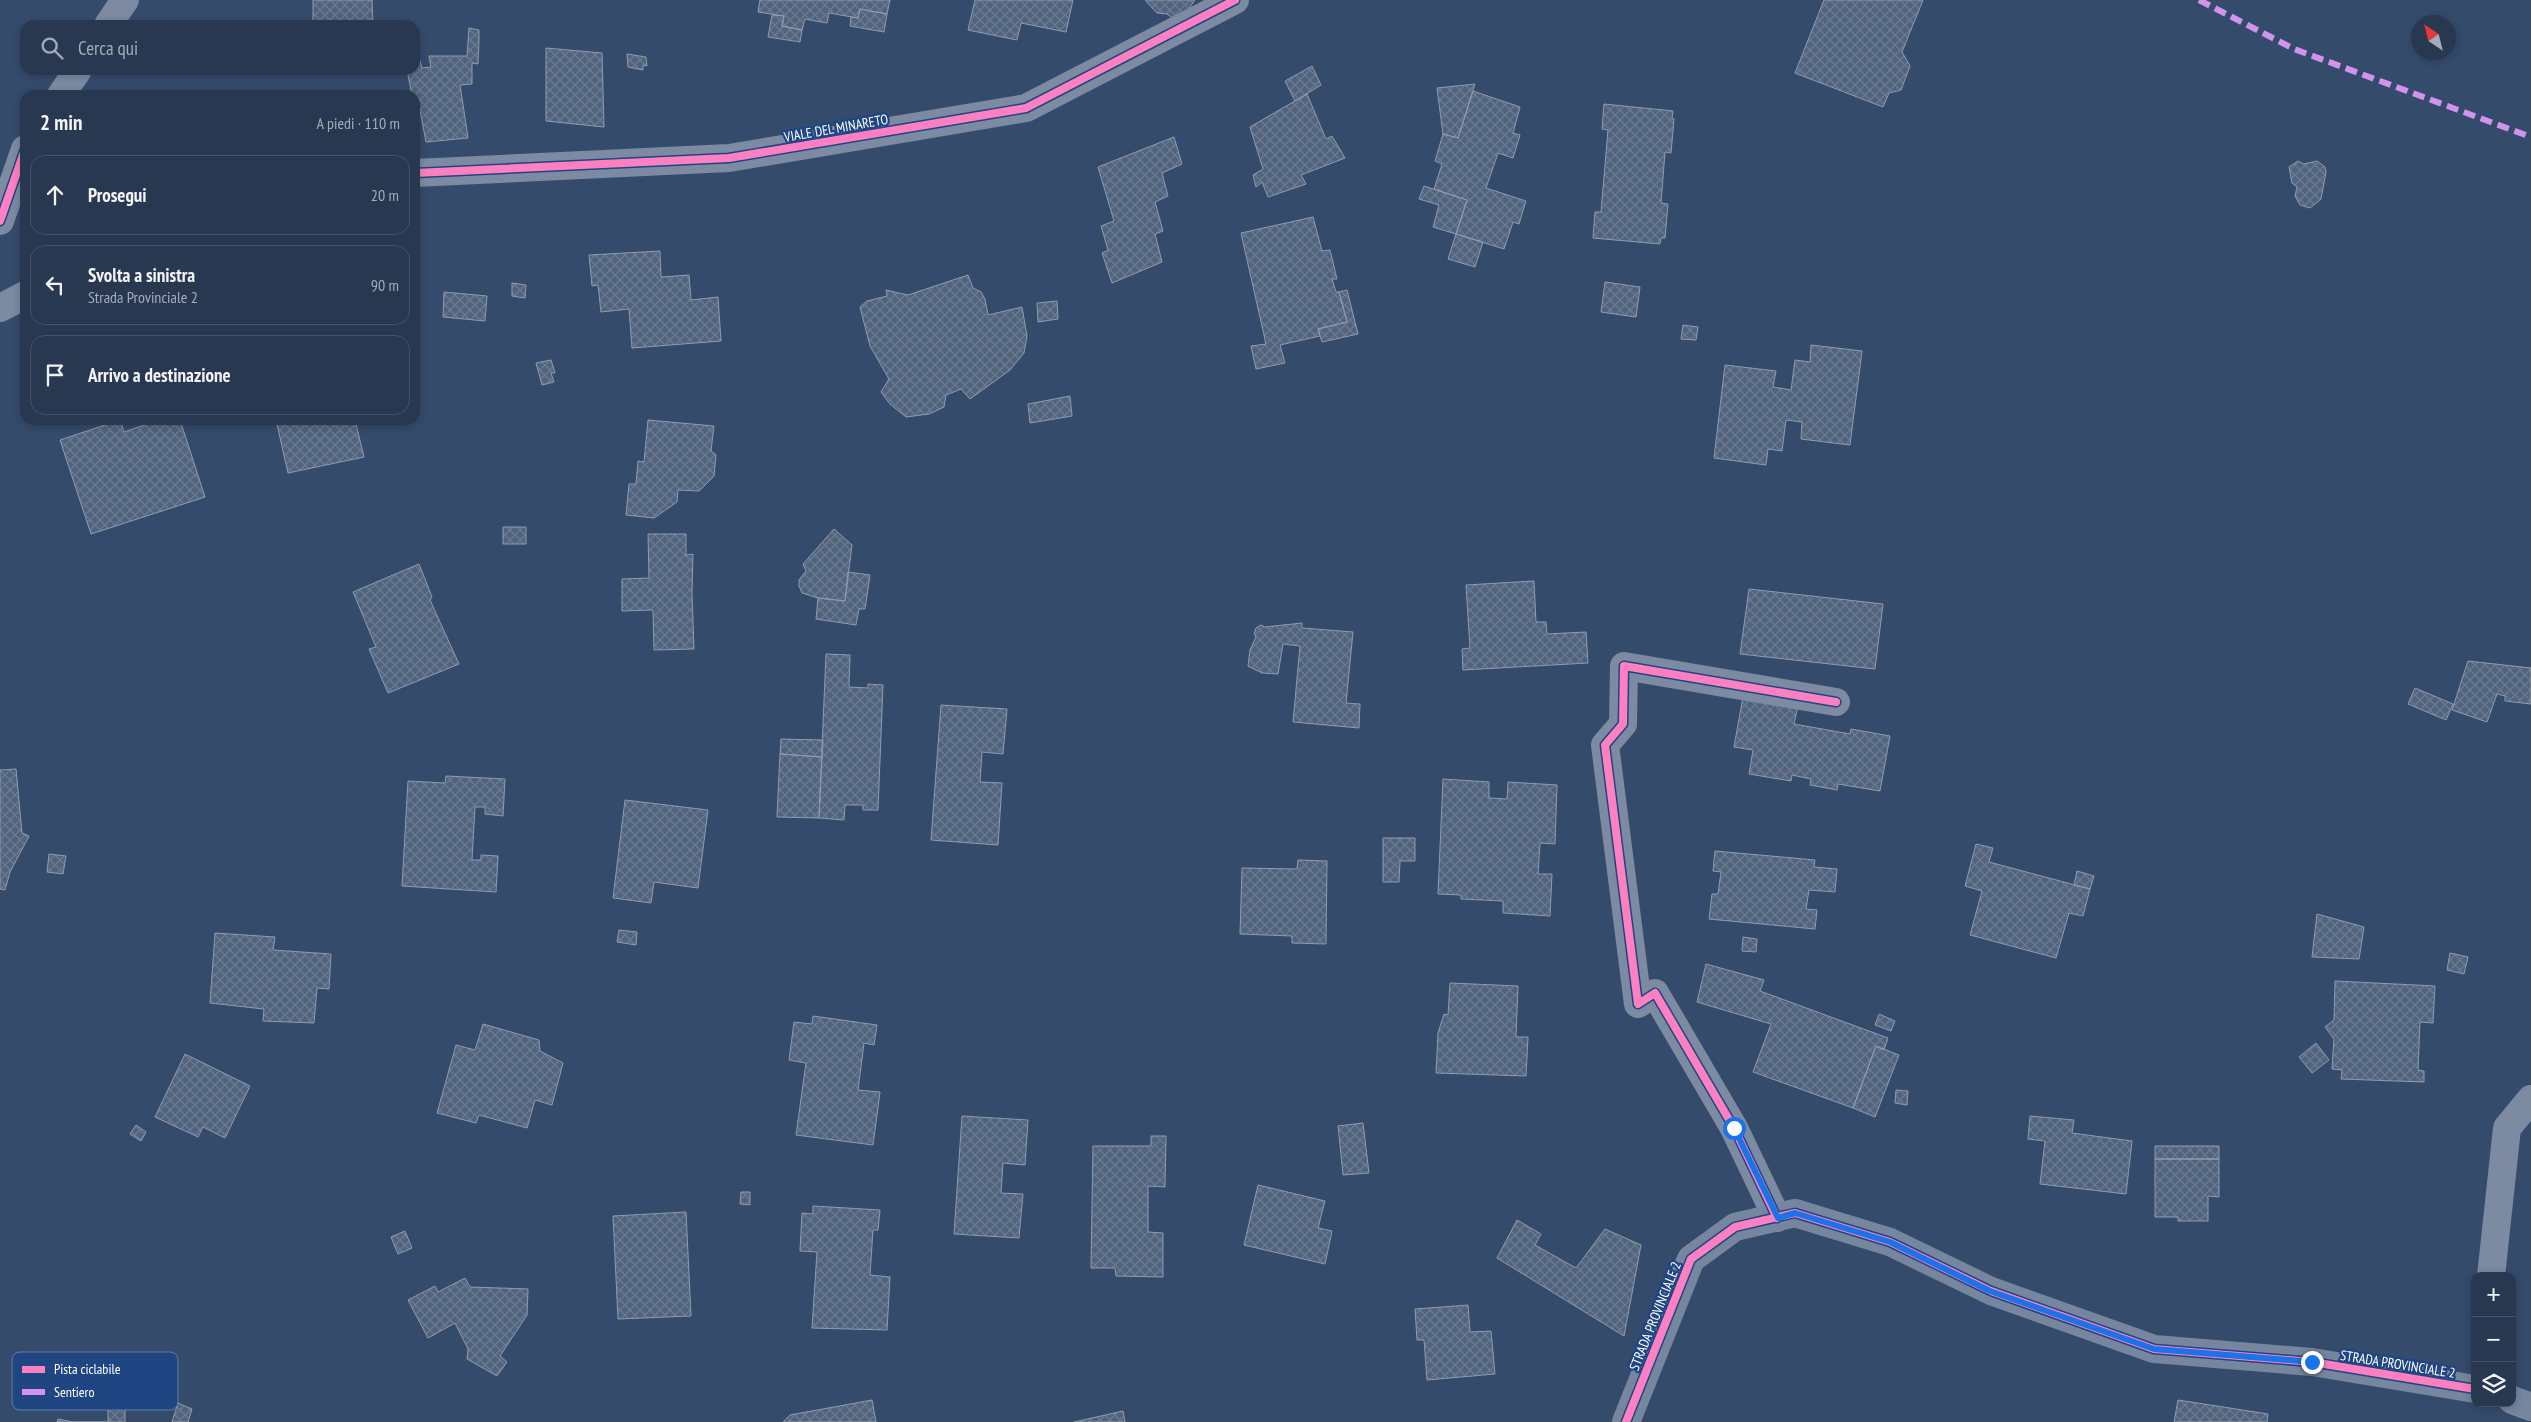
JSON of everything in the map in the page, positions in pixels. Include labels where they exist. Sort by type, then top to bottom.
[{"type":"street","points":[[111,20],[124,0]]},
{"type":"street","name":"VIALE DEL MINARETO","points":[[420,172],[729,158],[1026,108],[1235,0]]},
{"type":"street","points":[[64,90],[75,75]]},
{"type":"street","points":[[0,221],[20,164]]},
{"type":"street","points":[[0,308],[20,298]]},
{"type":"street","points":[[1778,1218],[1734,1128],[1655,993],[1638,1004],[1605,745],[1623,724],[1624,666],[1836,702]]},
{"type":"street","points":[[2491,1272],[2507,1128],[2531,1099]]},
{"type":"street","name":"STRADA PROVINCIALE 2","points":[[1626,1422],[1691,1259],[1735,1227],[1795,1213],[1890,1242],[1990,1291],[2154,1349],[2312,1362],[2471,1388]]},
{"type":"street","points":[[2516,1401],[2531,1406]]},
{"type":"building","points":[[313,0],[372,0],[373,20],[313,20]]},
{"type":"building","points":[[760,0],[890,0],[887,14],[860,9],[858,18],[829,13],[827,23],[805,19],[802,30],[782,26],[784,16],[758,12]]},
{"type":"building","points":[[975,0],[1073,0],[1066,32],[1021,23],[1017,40],[968,30]]},
{"type":"building","points":[[1145,0],[1195,0],[1182,18],[1175,20],[1167,14],[1157,13]]},
{"type":"building","points":[[1824,0],[1923,0],[1902,52],[1910,66],[1901,90],[1889,93],[1883,107],[1795,73]]},
{"type":"building","points":[[860,9],[887,14],[884,32],[850,26],[851,17],[858,18]]},
{"type":"building","points":[[772,15],[784,16],[782,26],[802,30],[800,42],[768,37]]},
{"type":"building","points":[[469,28],[479,30],[478,64],[472,63],[472,84],[460,85],[468,138],[426,142],[420,112],[420,90],[411,90],[408,75],[420,75],[420,61],[422,68],[431,67],[429,56],[467,56]]},
{"type":"building","points":[[546,48],[602,53],[604,127],[546,121]]},
{"type":"building","points":[[627,54],[646,57],[647,66],[643,65],[643,70],[628,67]]},
{"type":"building","points":[[1312,66],[1321,85],[1295,101],[1285,81]]},
{"type":"building","points":[[1475,84],[1458,138],[1443,134],[1437,88]]},
{"type":"building","points":[[1473,91],[1520,107],[1513,133],[1520,135],[1513,158],[1498,153],[1486,188],[1526,201],[1519,224],[1513,222],[1504,249],[1456,234],[1467,200],[1434,189],[1442,164],[1435,161],[1443,134],[1458,138]]},
{"type":"building","points":[[1307,94],[1326,139],[1332,136],[1345,158],[1301,175],[1306,184],[1268,197],[1262,182],[1256,187],[1253,175],[1263,169],[1250,127]]},
{"type":"building","points":[[1604,104],[1673,111],[1671,153],[1665,152],[1661,203],[1668,204],[1665,238],[1661,238],[1660,244],[1593,238],[1595,212],[1601,212],[1608,130],[1602,129]]},
{"type":"building","points":[[1174,137],[1182,164],[1162,173],[1168,196],[1155,202],[1163,231],[1155,234],[1162,262],[1112,283],[1102,253],[1108,250],[1101,226],[1114,221],[1098,167]]},
{"type":"building","points":[[2298,161],[2304,164],[2317,161],[2325,167],[2326,172],[2321,199],[2310,208],[2300,205],[2295,196],[2297,187],[2292,183],[2289,167]]},
{"type":"building","points":[[1424,186],[1467,200],[1456,234],[1433,227],[1439,205],[1419,199]]},
{"type":"building","points":[[1313,217],[1322,251],[1330,250],[1337,279],[1332,279],[1336,292],[1339,292],[1347,322],[1318,329],[1320,336],[1280,345],[1285,363],[1256,369],[1251,346],[1266,344],[1241,233]]},
{"type":"building","points":[[1456,234],[1483,242],[1475,267],[1448,259]]},
{"type":"building","points":[[660,251],[661,277],[689,275],[691,300],[718,297],[721,341],[632,348],[629,309],[601,312],[598,285],[592,286],[589,255]]},
{"type":"building","points":[[968,275],[973,288],[981,292],[985,299],[988,315],[1022,307],[1027,336],[1024,353],[1010,370],[970,399],[961,389],[946,395],[944,407],[929,414],[906,417],[890,404],[881,392],[889,379],[870,346],[860,307],[867,301],[887,296],[886,290],[908,295]]},
{"type":"building","points":[[1605,282],[1640,287],[1636,317],[1601,312]]},
{"type":"building","points":[[512,283],[526,285],[525,298],[512,296]]},
{"type":"building","points":[[1347,290],[1358,334],[1322,342],[1318,329],[1347,322],[1339,292]]},
{"type":"building","points":[[444,292],[487,296],[485,321],[443,317]]},
{"type":"building","points":[[1057,301],[1058,319],[1038,322],[1037,303]]},
{"type":"building","points":[[1683,325],[1698,327],[1696,340],[1681,339]]},
{"type":"building","points":[[1811,345],[1862,351],[1850,445],[1801,439],[1802,422],[1786,420],[1782,451],[1768,449],[1766,465],[1714,458],[1725,365],[1776,371],[1773,387],[1791,390],[1795,360],[1810,362]]},
{"type":"building","points":[[551,360],[555,373],[551,373],[554,382],[542,385],[536,363]]},
{"type":"building","points":[[1070,396],[1072,416],[1030,423],[1028,404]]},
{"type":"building","points":[[648,420],[714,426],[711,451],[716,455],[714,476],[699,491],[678,490],[677,502],[654,518],[626,515],[629,484],[636,484],[638,461],[644,462]]},
{"type":"building","points":[[105,425],[122,425],[124,432],[144,425],[182,425],[205,497],[91,534],[60,440]]},
{"type":"building","points":[[277,425],[356,425],[364,457],[288,473]]},
{"type":"building","points":[[503,527],[526,527],[526,544],[503,544]]},
{"type":"building","points":[[834,529],[852,545],[845,601],[818,598],[802,593],[799,586],[799,580],[806,571],[803,564]]},
{"type":"building","points":[[648,534],[686,534],[686,555],[693,554],[694,649],[654,650],[653,610],[622,611],[622,579],[649,578]]},
{"type":"building","points":[[419,564],[432,597],[430,600],[459,664],[388,693],[369,649],[376,647],[353,592]]},
{"type":"building","points":[[848,572],[870,575],[865,609],[859,609],[856,625],[816,619],[818,598],[845,601]]},
{"type":"building","points":[[1534,581],[1536,622],[1546,622],[1547,634],[1586,632],[1588,663],[1463,670],[1462,649],[1470,648],[1466,585]]},
{"type":"building","points":[[1749,589],[1883,604],[1875,669],[1740,654]]},
{"type":"building","points":[[1302,623],[1302,628],[1353,632],[1346,703],[1360,704],[1359,728],[1293,722],[1300,646],[1283,644],[1278,674],[1262,673],[1248,666],[1250,650],[1256,637],[1254,634],[1256,628],[1261,625],[1265,627]]},
{"type":"building","points":[[826,654],[850,655],[849,687],[868,688],[868,684],[883,685],[878,810],[863,810],[863,805],[845,805],[844,820],[819,818]]},
{"type":"building","points":[[2468,661],[2531,668],[2531,704],[2505,701],[2505,696],[2497,694],[2487,722],[2452,710]]},
{"type":"building","points":[[2415,688],[2453,704],[2446,720],[2408,704]]},
{"type":"building","points":[[1744,691],[1799,701],[1794,724],[1850,734],[1851,729],[1890,736],[1880,791],[1838,784],[1837,790],[1810,785],[1811,779],[1792,775],[1791,781],[1749,774],[1753,750],[1734,747]]},
{"type":"building","points":[[941,705],[1007,709],[1003,754],[982,752],[980,782],[1002,783],[998,845],[931,840]]},
{"type":"building","points":[[781,739],[823,740],[822,757],[780,754]]},
{"type":"building","points":[[780,754],[822,757],[819,818],[777,817]]},
{"type":"building","points":[[16,769],[22,833],[29,836],[10,872],[5,890],[0,889],[0,770]]},
{"type":"building","points":[[446,776],[505,779],[503,816],[485,814],[485,807],[475,807],[472,860],[481,860],[481,855],[498,856],[496,892],[402,886],[408,781],[445,783]]},
{"type":"building","points":[[1443,779],[1489,782],[1489,798],[1507,799],[1508,782],[1557,785],[1555,844],[1540,843],[1538,874],[1552,874],[1550,916],[1503,913],[1503,901],[1461,899],[1461,895],[1438,894]]},
{"type":"building","points":[[625,800],[708,810],[698,888],[654,882],[651,903],[613,898]]},
{"type":"building","points":[[1383,838],[1415,838],[1415,861],[1400,861],[1399,882],[1383,882]]},
{"type":"building","points":[[1976,844],[1993,848],[1989,862],[2090,889],[2083,916],[2069,913],[2056,958],[1970,935],[1982,891],[1965,886]]},
{"type":"building","points":[[1715,851],[1815,860],[1814,867],[1837,869],[1835,892],[1809,890],[1806,909],[1817,910],[1815,929],[1709,919],[1712,894],[1718,894],[1721,872],[1713,871]]},
{"type":"building","points":[[49,854],[66,856],[63,874],[47,872]]},
{"type":"building","points":[[1298,860],[1327,861],[1326,944],[1292,943],[1292,936],[1240,934],[1242,868],[1297,869]]},
{"type":"building","points":[[2077,871],[2094,876],[2090,889],[2074,885]]},
{"type":"building","points":[[2317,914],[2364,927],[2359,959],[2312,957]]},
{"type":"building","points":[[619,930],[637,932],[636,945],[617,942]]},
{"type":"building","points":[[215,933],[275,937],[273,950],[331,954],[329,989],[317,988],[314,1023],[263,1021],[264,1009],[210,1003]]},
{"type":"building","points":[[1743,937],[1757,939],[1756,952],[1742,951]]},
{"type":"building","points":[[2450,953],[2468,957],[2464,974],[2447,970]]},
{"type":"building","points":[[1706,964],[1764,980],[1760,991],[1888,1038],[1884,1050],[1876,1046],[1853,1108],[1753,1072],[1771,1024],[1697,1002]]},
{"type":"building","points":[[2335,981],[2435,986],[2433,1023],[2420,1022],[2418,1070],[2424,1071],[2424,1082],[2341,1079],[2342,1070],[2332,1069],[2334,1039],[2325,1027],[2334,1020]]},
{"type":"building","points":[[1450,983],[1518,986],[1516,1037],[1528,1037],[1526,1076],[1436,1073],[1438,1033],[1444,1014],[1448,1015]]},
{"type":"building","points":[[1879,1014],[1895,1021],[1891,1031],[1875,1025]]},
{"type":"building","points":[[813,1016],[877,1025],[874,1045],[864,1043],[858,1090],[880,1092],[873,1145],[796,1135],[806,1063],[789,1060],[794,1022],[812,1024]]},
{"type":"building","points":[[483,1024],[539,1040],[540,1051],[563,1063],[552,1105],[535,1100],[527,1128],[479,1115],[476,1123],[437,1113],[456,1045],[475,1050]]},
{"type":"building","points":[[2316,1043],[2329,1060],[2312,1073],[2299,1057]]},
{"type":"building","points":[[1876,1046],[1899,1055],[1875,1117],[1853,1108]]},
{"type":"building","points":[[185,1054],[250,1086],[225,1138],[203,1127],[198,1137],[155,1117]]},
{"type":"building","points":[[1896,1090],[1908,1091],[1907,1105],[1895,1103]]},
{"type":"building","points":[[962,1116],[1028,1120],[1025,1165],[1003,1163],[1001,1193],[1023,1194],[1019,1238],[954,1234]]},
{"type":"building","points":[[2030,1116],[2074,1120],[2072,1133],[2132,1141],[2126,1194],[2040,1184],[2045,1141],[2028,1139]]},
{"type":"building","points":[[1363,1123],[1369,1173],[1343,1175],[1338,1126]]},
{"type":"building","points":[[136,1125],[146,1132],[141,1141],[130,1134]]},
{"type":"building","points":[[1151,1136],[1166,1136],[1165,1187],[1148,1186],[1148,1232],[1163,1233],[1163,1277],[1116,1276],[1115,1268],[1091,1268],[1093,1146],[1151,1146]]},
{"type":"building","points":[[2155,1146],[2219,1146],[2219,1159],[2155,1159]]},
{"type":"building","points":[[2155,1159],[2219,1159],[2219,1197],[2208,1196],[2208,1221],[2178,1221],[2178,1217],[2155,1217]]},
{"type":"building","points":[[1258,1185],[1325,1201],[1318,1228],[1332,1231],[1325,1264],[1244,1245]]},
{"type":"building","points":[[741,1192],[750,1192],[750,1205],[740,1204]]},
{"type":"building","points":[[813,1206],[880,1210],[878,1230],[873,1230],[870,1275],[890,1277],[887,1330],[812,1328],[817,1252],[800,1251],[802,1213],[813,1214]]},
{"type":"building","points":[[686,1212],[691,1316],[618,1319],[613,1216]]},
{"type":"building","points":[[1517,1220],[1541,1234],[1535,1245],[1576,1268],[1605,1229],[1641,1245],[1624,1336],[1497,1258]]},
{"type":"building","points":[[405,1231],[412,1248],[398,1254],[391,1237]]},
{"type":"building","points":[[465,1278],[470,1287],[528,1289],[527,1315],[500,1356],[507,1362],[497,1376],[467,1359],[468,1349],[455,1323],[428,1338],[408,1300],[435,1286],[438,1292]]},
{"type":"building","points":[[1468,1305],[1470,1332],[1491,1331],[1495,1374],[1427,1380],[1424,1340],[1417,1340],[1415,1309]]},
{"type":"building","points":[[872,1400],[876,1422],[783,1422],[790,1415]]},
{"type":"building","points":[[2178,1400],[2268,1414],[2267,1422],[2174,1422]]},
{"type":"building","points":[[178,1403],[192,1409],[188,1422],[172,1422],[176,1410],[178,1410]]},
{"type":"building","points":[[108,1410],[125,1410],[125,1422],[108,1422]]},
{"type":"building","points":[[1123,1411],[1125,1422],[1074,1422]]},
{"type":"building","points":[[58,1419],[73,1422],[57,1422]]},
{"type":"marked path","points":[[2199,0],[2294,49],[2531,137]]},
{"type":"cycle path","points":[[420,173],[729,158],[1026,108],[1235,0]]},
{"type":"cycle path","points":[[0,221],[20,163]]},
{"type":"cycle path","points":[[1777,1218],[1734,1128],[1655,993],[1638,1004],[1605,745],[1623,724],[1624,666],[1836,702]]},
{"type":"cycle path","points":[[1626,1422],[1691,1259],[1735,1227],[1795,1213],[1890,1242],[1991,1291],[2154,1349],[2312,1362],[2471,1388]]},
{"type":"route","points":[[1734,1128],[1778,1218],[1795,1213],[1890,1242],[1990,1291],[2154,1349],[2312,1362]]}]
